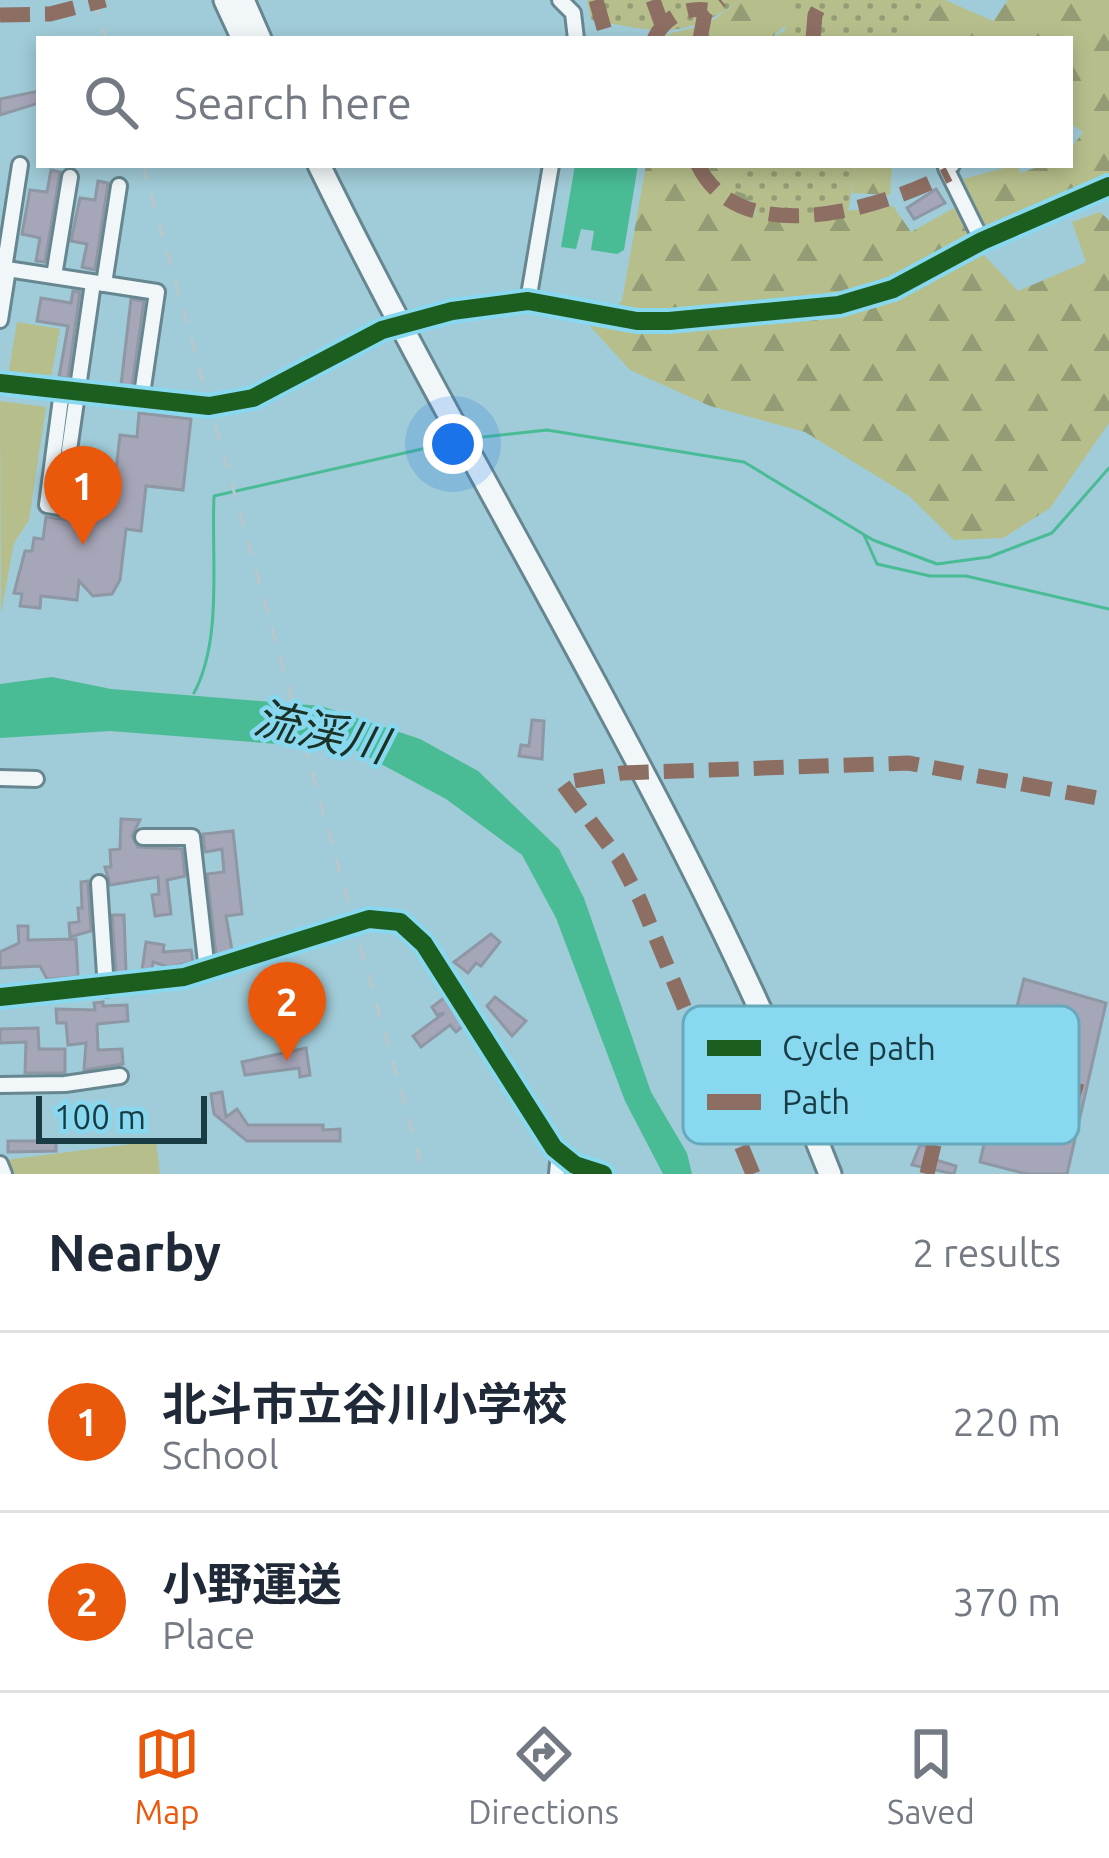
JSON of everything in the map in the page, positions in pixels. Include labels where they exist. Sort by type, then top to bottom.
[{"type":"highway","points":[[224,0],[242,36]]},
{"type":"highway","points":[[243,0],[263,36]]},
{"type":"highway","points":[[257,0],[264,36]]},
{"type":"highway","points":[[317,168],[698,873],[756,1006]]},
{"type":"highway","points":[[817,1144],[829,1172]]},
{"type":"street","points":[[560,0],[573,13],[576,36]]},
{"type":"street","points":[[0,320],[20,165]]},
{"type":"street","points":[[528,301],[550,168]]},
{"type":"street","points":[[946,168],[982,241]]},
{"type":"street","points":[[54,276],[70,177]]},
{"type":"street","points":[[78,510],[46,505],[119,185]]},
{"type":"street","points":[[417,318],[528,301],[637,321],[839,305],[893,289],[982,241],[1109,186]]},
{"type":"street","points":[[4,269],[157,292],[141,400]]},
{"type":"street","points":[[0,383],[197,407],[254,398],[382,330]]},
{"type":"street","points":[[69,392],[69,450]]},
{"type":"street","points":[[0,778],[37,779]]},
{"type":"street","points":[[143,837],[192,837],[207,971]]},
{"type":"street","points":[[99,883],[106,989]]},
{"type":"street","points":[[0,998],[106,989],[207,971],[369,920],[400,922],[424,944],[559,1153],[601,1174]]},
{"type":"street","points":[[0,1085],[65,1084],[120,1076]]},
{"type":"street","points":[[557,1174],[559,1153]]},
{"type":"street","points":[[0,1164],[4,1174]]},
{"type":"green space","points":[[587,0],[741,0],[686,28],[653,30],[591,20]]},
{"type":"green space","points":[[741,0],[794,0],[793,19],[773,36],[667,36],[706,25]]},
{"type":"green space","points":[[794,0],[945,0],[907,36],[775,36],[784,31]]},
{"type":"green space","points":[[945,0],[993,21],[1008,0],[1109,0],[1109,177],[984,229],[963,179],[1005,168],[1018,168],[1021,173],[1035,168],[1073,168],[1073,146],[1083,132],[1073,125],[1073,36],[907,36]]},
{"type":"green space","points":[[645,168],[731,168],[726,188],[745,194],[759,220],[893,206],[911,232],[954,208],[983,254],[1018,291],[1086,262],[1072,222],[1100,212],[1109,220],[1109,423],[1050,508],[1003,538],[954,540],[909,496],[805,432],[710,406],[630,370],[590,326],[622,301]]},
{"type":"green space","points":[[731,168],[856,168],[848,213],[759,220],[752,202],[726,188]]},
{"type":"green space","points":[[856,168],[892,168],[890,195],[852,193]]},
{"type":"green space","points":[[17,322],[60,329],[50,383],[8,376]]},
{"type":"green space","points":[[0,401],[46,407],[29,520],[14,543],[1,613]]},
{"type":"green space","points":[[156,1141],[160,1174],[15,1174],[5,1160]]},
{"type":"water","points":[[574,168],[638,168],[624,250],[617,254],[591,250],[594,231],[581,229],[576,249],[561,247]]},
{"type":"water","name":"流渓川","points":[[52,677],[111,689],[321,706],[420,739],[478,771],[559,849],[584,898],[651,1092],[687,1153],[692,1174],[663,1174],[625,1101],[556,918],[522,855],[446,799],[355,750],[110,731],[0,738],[0,684]]},
{"type":"building","points":[[36,92],[36,104],[0,115],[0,99]]},
{"type":"building","points":[[51,170],[60,172],[45,262],[36,261],[40,238],[22,234],[30,190],[47,192]]},
{"type":"building","points":[[98,181],[108,183],[95,270],[82,267],[87,244],[71,241],[80,198],[95,200]]},
{"type":"building","points":[[936,189],[945,203],[914,219],[907,208]]},
{"type":"building","points":[[73,291],[80,292],[68,378],[59,377],[68,326],[37,321],[41,298],[71,303]]},
{"type":"building","points":[[131,299],[144,301],[132,386],[121,385]]},
{"type":"building","points":[[139,413],[191,419],[183,490],[146,486],[141,531],[126,529],[120,580],[112,594],[93,596],[79,581],[77,600],[41,596],[40,608],[20,606],[22,594],[14,593],[25,551],[32,551],[34,538],[43,539],[46,517],[85,522],[93,516],[108,470],[116,470],[120,435],[137,437]]},
{"type":"building","points":[[532,720],[544,721],[542,759],[519,756],[521,745],[529,746]]},
{"type":"building","points":[[121,819],[140,820],[132,836],[138,847],[182,849],[185,876],[167,880],[171,914],[155,916],[152,895],[159,894],[158,877],[110,885],[105,867],[111,867],[110,850],[120,849]]},
{"type":"building","points":[[233,831],[242,914],[226,916],[232,950],[216,955],[207,874],[224,872],[222,849],[205,852],[203,834]]},
{"type":"building","points":[[88,881],[91,931],[70,937],[69,923],[79,922],[78,908],[82,908],[81,882]]},
{"type":"building","points":[[112,915],[124,915],[126,972],[116,973]]},
{"type":"building","points":[[18,926],[28,926],[28,940],[76,939],[78,977],[47,979],[40,966],[0,968],[0,952],[19,943]]},
{"type":"building","points":[[491,934],[500,942],[481,966],[476,963],[468,973],[454,962]]},
{"type":"building","points":[[146,942],[164,945],[163,952],[191,950],[193,962],[169,967],[153,962],[152,969],[142,970]]},
{"type":"building","points":[[1024,979],[1106,1003],[1079,1121],[1079,1006],[1017,1006]]},
{"type":"building","points":[[495,997],[526,1021],[512,1036],[487,1006]]},
{"type":"building","points":[[444,998],[463,1026],[456,1032],[450,1025],[421,1047],[413,1036],[444,1013],[437,1015],[432,1007]]},
{"type":"building","points":[[103,1002],[103,1006],[127,1005],[128,1021],[97,1024],[98,1050],[122,1049],[123,1064],[84,1070],[86,1043],[68,1045],[66,1023],[57,1023],[56,1009],[95,1010],[94,1003]]},
{"type":"building","points":[[38,1028],[39,1049],[65,1049],[65,1073],[25,1073],[26,1042],[0,1043],[0,1029]]},
{"type":"building","points":[[306,1048],[310,1075],[300,1077],[299,1068],[245,1075],[242,1062]]},
{"type":"building","points":[[222,1092],[226,1117],[237,1109],[248,1125],[323,1125],[323,1130],[340,1129],[340,1141],[247,1141],[214,1114],[211,1094]]},
{"type":"building","points":[[8,1141],[56,1141],[56,1151],[8,1152]]},
{"type":"building","points":[[984,1144],[1074,1144],[1067,1174],[1027,1174],[980,1162]]},
{"type":"building","points":[[920,1145],[929,1147],[926,1157],[956,1166],[954,1174],[912,1165]]},
{"type":"waterway","points":[[474,438],[547,430],[744,462],[873,540],[937,564],[989,557],[1052,533],[1109,468]]},
{"type":"waterway","points":[[194,693],[212,623],[214,496],[453,442]]},
{"type":"waterway","points":[[864,535],[877,564],[930,576],[966,576],[1109,609]]},
{"type":"railway","points":[[94,0],[105,36]]},
{"type":"railway","points":[[144,168],[424,1174]]},
{"type":"marked path","points":[[0,15],[50,14],[105,0]]},
{"type":"marked path","points":[[596,0],[606,36]]},
{"type":"marked path","points":[[653,0],[662,25]]},
{"type":"marked path","points":[[701,36],[705,13],[721,0]]},
{"type":"marked path","points":[[813,36],[815,15],[823,0]]},
{"type":"marked path","points":[[656,36],[676,16],[707,10]]},
{"type":"marked path","points":[[700,168],[718,192],[746,208],[778,215],[851,209],[949,174]]},
{"type":"marked path","points":[[684,1006],[618,858],[562,783],[622,773],[908,763],[1109,800]]},
{"type":"marked path","points":[[741,1144],[753,1174]]},
{"type":"marked path","points":[[927,1174],[934,1144]]},
{"type":"cycle path","points":[[0,383],[209,406],[253,398],[382,330],[452,311],[528,301],[637,321],[669,321],[839,305],[893,289],[982,241],[1109,186]]},
{"type":"cycle path","points":[[0,997],[184,977],[369,919],[400,922],[424,944],[554,1148],[575,1165],[603,1174]]},
{"type":"place","name":"北斗市立谷川小学校","points":[[83,545]]},
{"type":"place","name":"小野運送","points":[[287,1061]]}]
